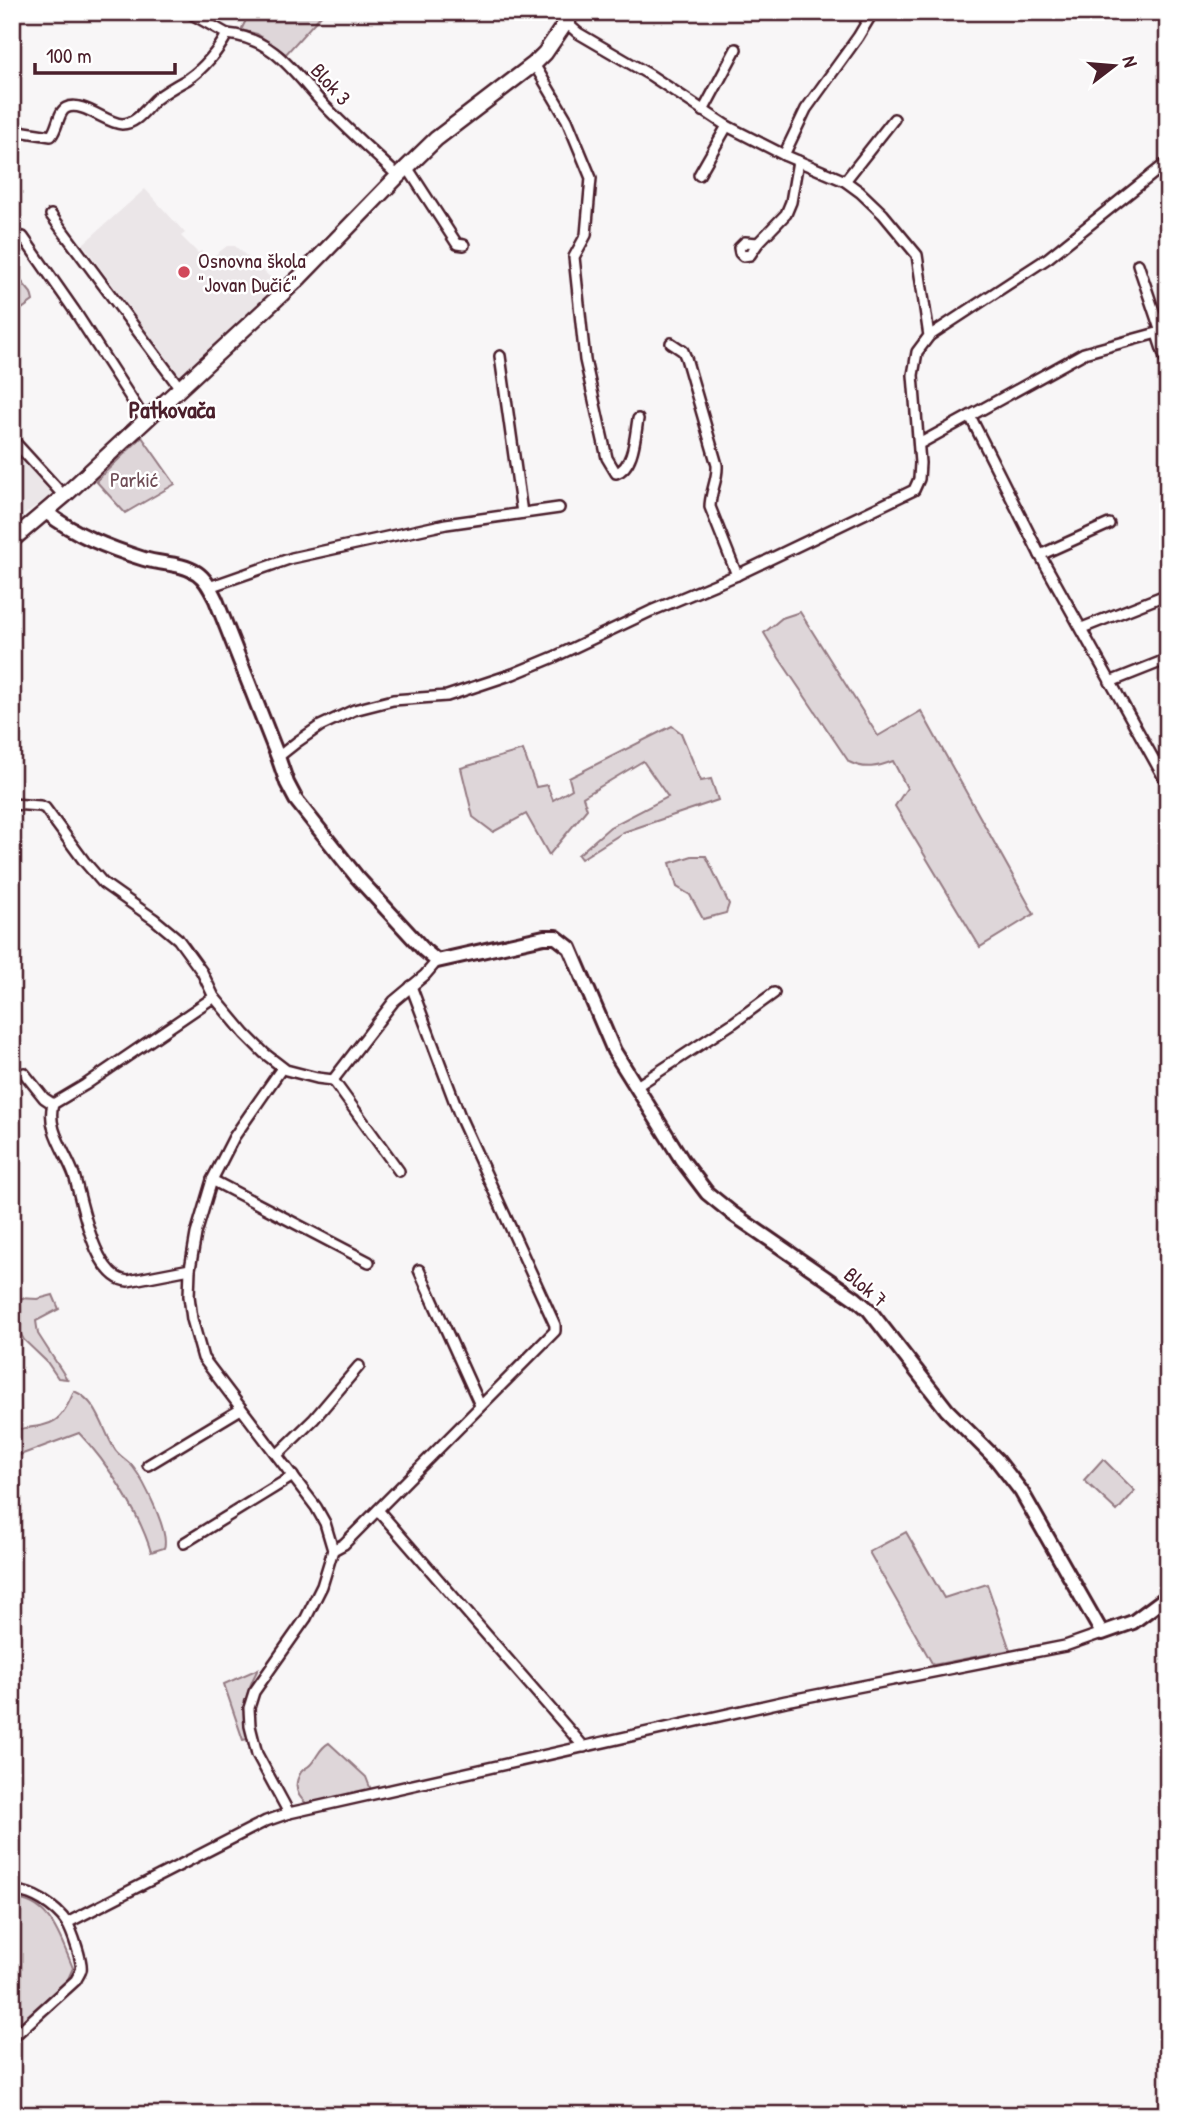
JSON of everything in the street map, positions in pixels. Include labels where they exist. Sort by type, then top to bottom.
[{"type":"main road","points":[[12,540],[64,496],[300,277],[436,139],[534,64],[570,18]]},
{"type":"street","name":"Blok 3","points":[[187,12],[227,34],[255,40],[279,57],[323,104],[402,172],[457,244],[464,245]]},
{"type":"street","points":[[554,12],[570,18],[578,33],[650,75],[727,126],[784,155],[845,181],[860,192],[883,214],[917,255],[929,336]]},
{"type":"street","points":[[784,155],[806,109],[873,12]]},
{"type":"street","points":[[12,130],[51,136],[57,130],[62,111],[68,107],[79,106],[121,124],[133,122],[157,99],[191,77],[222,44],[227,34]]},
{"type":"street","points":[[703,111],[736,49]]},
{"type":"street","points":[[534,64],[567,120],[591,178],[586,235],[575,257],[576,281],[585,360],[607,458],[615,473],[622,471],[628,463],[638,419]]},
{"type":"street","points":[[845,181],[894,118]]},
{"type":"street","points":[[699,175],[727,126]]},
{"type":"street","points":[[758,243],[786,214],[799,161]]},
{"type":"street","points":[[278,757],[320,726],[354,710],[393,700],[447,696],[513,674],[737,575],[914,491],[919,480],[919,444],[913,375],[917,352],[929,336],[1048,258],[1164,166]]},
{"type":"street","points":[[51,215],[180,388]]},
{"type":"street","points":[[23,237],[145,420]]},
{"type":"street","points":[[1138,264],[1162,332],[1168,367]]},
{"type":"street","points":[[919,444],[1084,353],[1162,332]]},
{"type":"street","points":[[671,343],[683,351],[686,358],[706,427],[717,471],[710,507],[737,575]]},
{"type":"street","points":[[500,356],[522,513]]},
{"type":"street","points":[[970,416],[1040,555],[1168,785]]},
{"type":"street","points":[[12,439],[64,496]]},
{"type":"street","points":[[209,587],[292,558],[446,524],[559,508]]},
{"type":"street","points":[[46,512],[63,526],[85,538],[145,559],[195,572],[202,577],[209,587],[296,800],[357,877],[437,961],[394,1001],[333,1080]]},
{"type":"street","points":[[1040,555],[1109,524]]},
{"type":"street","points":[[1082,628],[1168,594]]},
{"type":"street","points":[[1110,682],[1168,659]]},
{"type":"street","points":[[12,804],[45,808],[83,861],[103,883],[178,939],[202,972],[214,997],[245,1034],[282,1068],[333,1080],[399,1171]]},
{"type":"street","name":"Blok 7","points":[[437,961],[544,937],[556,937],[570,948],[609,1041],[682,1160],[707,1193],[869,1310],[947,1409],[1021,1491],[1102,1633]]},
{"type":"street","points":[[333,1550],[344,1544],[555,1331],[555,1325],[461,1119],[411,986]]},
{"type":"street","points":[[636,1086],[774,993]]},
{"type":"street","points":[[190,1269],[128,1281],[120,1281],[112,1275],[87,1227],[73,1174],[51,1123],[51,1113],[53,1104],[85,1086],[214,997]]},
{"type":"street","points":[[282,1068],[234,1137],[212,1180],[196,1234],[189,1296],[192,1319],[203,1358],[321,1516],[333,1550],[322,1586],[306,1618],[254,1692],[248,1708],[257,1754],[289,1813]]},
{"type":"street","points":[[24,1073],[44,1098],[53,1104]]},
{"type":"street","points":[[212,1180],[369,1262]]},
{"type":"street","points":[[419,1270],[480,1405]]},
{"type":"street","points":[[277,1455],[314,1419],[359,1366]]},
{"type":"street","points":[[148,1465],[240,1409]]},
{"type":"street","points":[[184,1543],[293,1476]]},
{"type":"street","points":[[378,1510],[584,1747]]},
{"type":"street","points":[[67,1923],[266,1821],[289,1813],[786,1701],[1065,1646],[1133,1622],[1168,1596]]},
{"type":"street","points":[[12,1893],[18,1891],[43,1900],[67,1923],[80,1959],[81,1970],[76,1980],[12,2038]]},
{"type":"shaded area","name":"Osnovna škola \"Jovan Dučić\"","points":[[145,189],[185,233],[181,236],[198,253],[201,251],[210,259],[227,246],[235,246],[279,285],[179,377],[83,244]]},
{"type":"shaded area","points":[[12,449],[52,494],[18,519],[12,515]]},
{"type":"green space","points":[[250,12],[324,12],[286,54],[257,34],[241,30]]},
{"type":"green space","points":[[17,276],[31,293],[33,301],[12,316],[12,279]]},
{"type":"green space","name":"Parkić","points":[[142,437],[175,484],[125,513],[96,481]]},
{"type":"green space","points":[[800,612],[878,736],[921,711],[1034,914],[980,947],[895,806],[907,788],[893,761],[871,767],[849,762],[764,633],[782,618]]},
{"type":"green space","points":[[672,726],[681,733],[701,781],[711,779],[718,800],[624,832],[581,859],[578,855],[610,827],[668,797],[643,761],[583,797],[587,809],[549,855],[526,814],[493,832],[473,817],[461,768],[523,750],[536,787],[547,785],[553,800],[572,789],[569,778]]},
{"type":"green space","points":[[692,856],[706,856],[729,904],[726,913],[703,919],[690,895],[677,887],[670,863]]},
{"type":"green space","points":[[53,1295],[59,1309],[36,1321],[38,1334],[67,1379],[58,1378],[47,1362],[24,1340],[12,1318],[12,1300],[38,1299]]},
{"type":"green space","points":[[74,1391],[89,1401],[116,1451],[138,1474],[160,1519],[164,1548],[151,1552],[139,1521],[121,1489],[101,1458],[79,1433],[12,1458],[12,1430],[44,1425],[58,1418]]},
{"type":"green space","points":[[1103,1459],[1135,1491],[1117,1511],[1084,1480]]},
{"type":"green space","points":[[906,1532],[944,1598],[987,1584],[1010,1650],[933,1665],[869,1552]]},
{"type":"green space","points":[[258,1669],[247,1695],[247,1739],[243,1740],[224,1684]]},
{"type":"green space","points":[[329,1743],[366,1777],[371,1790],[307,1804],[297,1790],[297,1781],[302,1771]]},
{"type":"green space","points":[[12,1899],[25,1901],[45,1913],[58,1933],[73,1968],[68,1979],[12,2031]]},
{"type":"place","name":"Osnovna škola \"Jovan Dučić\"","points":[[184,272]]},
{"type":"district","name":"Patkovača","points":[[172,409]]}]
